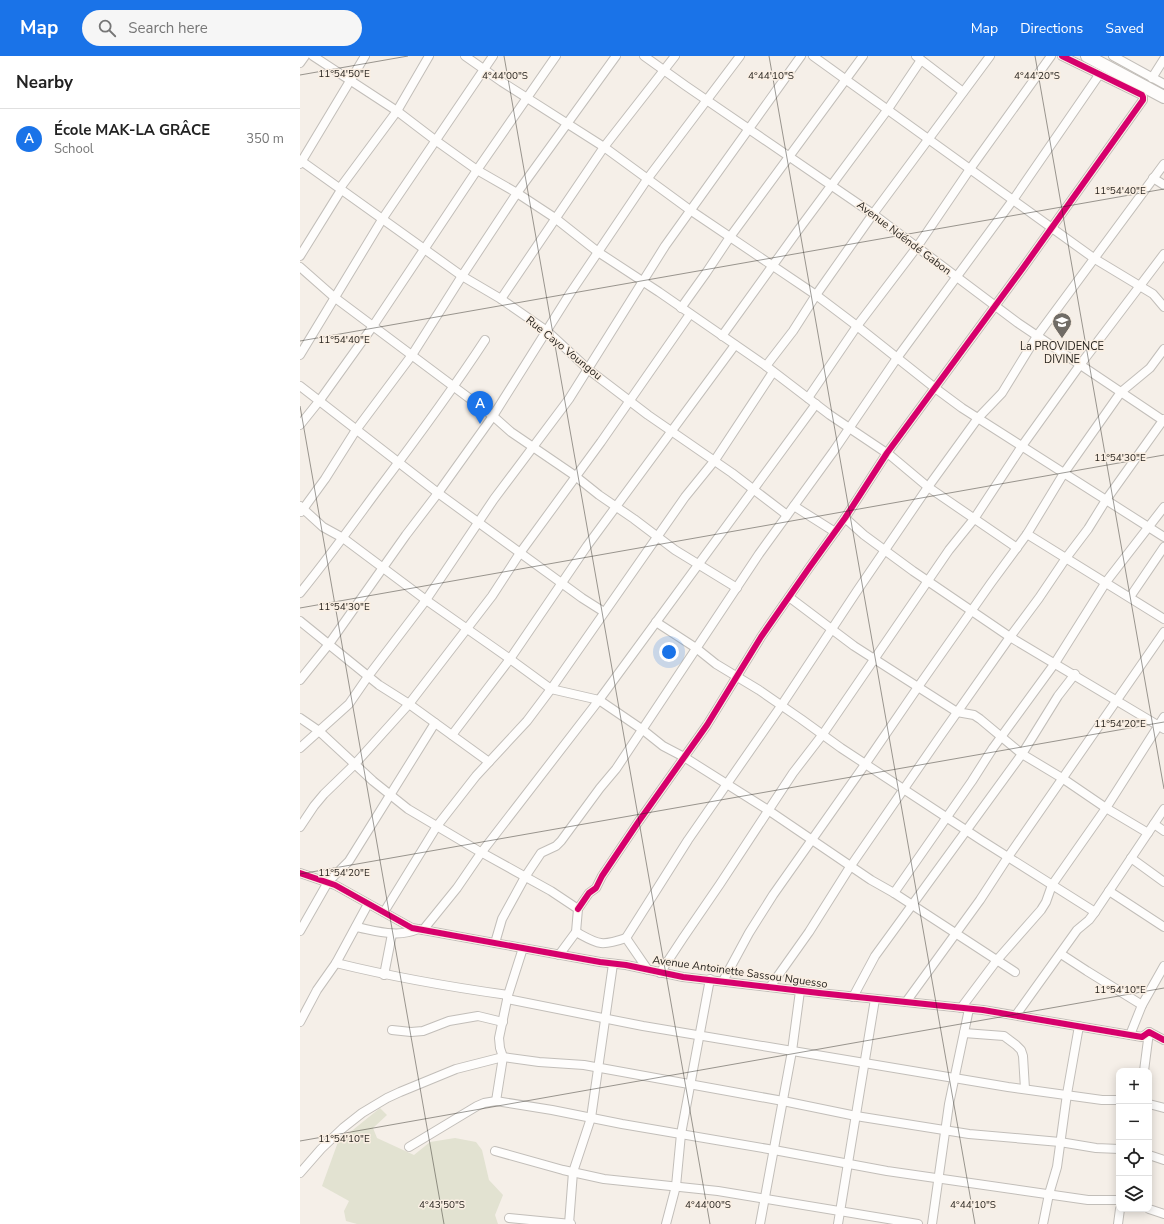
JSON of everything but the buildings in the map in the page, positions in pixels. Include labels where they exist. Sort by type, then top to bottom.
[{"type":"highway","points":[[1087,56],[1164,97]]},
{"type":"street","points":[[300,63],[305,56]]},
{"type":"street","points":[[313,56],[397,111],[477,170],[517,193],[555,218],[598,252],[770,369],[849,429],[887,453],[928,486],[1017,548]]},
{"type":"street","points":[[301,161],[365,56]]},
{"type":"street","points":[[300,256],[340,189],[397,111],[429,56]]},
{"type":"street","points":[[465,56],[526,98],[604,147],[690,210],[816,295],[935,388],[978,418],[1164,537]]},
{"type":"street","points":[[300,355],[383,218],[493,56]]},
{"type":"street","points":[[300,425],[320,400],[373,326],[477,170],[556,56]]},
{"type":"street","points":[[616,56],[517,193],[412,355],[356,430],[301,509],[323,527],[343,538],[358,551],[510,658],[551,689],[599,700],[643,730],[663,746],[684,757],[768,810],[850,867],[894,893],[1015,972]]},
{"type":"street","name":"Avenue Ndéndé Gabon","points":[[644,56],[873,214],[1037,336],[1164,420]]},
{"type":"street","points":[[500,299],[604,147],[675,56]]},
{"type":"street","points":[[300,680],[329,644],[406,534],[494,416],[598,252],[648,178],[740,56]]},
{"type":"street","points":[[300,748],[349,704],[426,600],[478,522],[569,399],[642,281],[690,210],[801,56]]},
{"type":"street","points":[[813,56],[1013,200],[1096,258],[1153,294],[1164,307]]},
{"type":"street","points":[[681,308],[730,237],[863,56]]},
{"type":"street","points":[[384,912],[437,826],[476,776],[527,721],[685,497],[714,460],[816,295],[873,214],[990,56]]},
{"type":"street","points":[[808,398],[857,326],[917,247],[970,169],[1051,56]]},
{"type":"street","points":[[559,955],[576,932],[578,909],[589,893],[596,888],[602,876],[738,676],[761,637],[845,518],[887,453],[1143,100],[1144,97],[1142,95],[1062,56]]},
{"type":"street","points":[[1113,56],[1164,84]]},
{"type":"street","points":[[722,336],[888,109],[919,58],[963,92]]},
{"type":"street","points":[[1152,78],[1164,59]]},
{"type":"street","points":[[495,943],[502,919],[525,877],[541,853],[556,846],[561,841],[616,769],[696,648],[787,515],[849,429],[897,358],[1013,200],[1099,75]]},
{"type":"street","name":"Rue Cayo Voungou","points":[[301,161],[383,218],[462,276],[500,299],[547,331],[588,370],[714,460],[787,515]]},
{"type":"street","points":[[576,932],[596,943],[604,944],[611,944],[626,938],[655,890],[726,784],[781,706],[831,629],[928,486],[978,418],[1002,393],[1037,336],[1164,164]]},
{"type":"street","points":[[1153,178],[1164,186]]},
{"type":"street","points":[[660,973],[793,773],[823,734],[949,550],[974,519],[1022,446],[1080,365],[1164,254]]},
{"type":"street","points":[[300,268],[334,297],[494,416],[511,432],[576,476],[675,550],[737,588]]},
{"type":"street","points":[[300,827],[324,794],[354,765],[409,704],[492,596],[520,553],[690,314]]},
{"type":"street","points":[[300,593],[399,462],[485,340]]},
{"type":"street","points":[[452,735],[510,658],[616,506],[721,366],[735,345]]},
{"type":"street","points":[[722,981],[749,933],[773,895],[812,841],[918,686],[1027,534],[1064,473],[1121,392],[1150,368],[1164,348]]},
{"type":"street","points":[[300,386],[438,493],[604,612]]},
{"type":"street","points":[[356,927],[392,934],[411,932],[421,929],[457,888],[481,853],[599,700],[816,404]]},
{"type":"street","points":[[770,987],[809,932],[850,867],[957,712],[1010,636],[1040,598],[1066,558],[1088,529],[1106,500],[1164,420]]},
{"type":"street","points":[[794,506],[835,532]]},
{"type":"street","points":[[894,893],[1001,737],[1055,663],[1106,582],[1164,507]]},
{"type":"street","points":[[845,518],[864,535],[950,596],[1010,636],[1161,726]]},
{"type":"street","points":[[1027,534],[1164,619]]},
{"type":"street","points":[[1130,598],[1164,547]]},
{"type":"street","points":[[789,597],[854,646],[957,712],[974,715],[1022,754],[1148,834]]},
{"type":"street","points":[[300,621],[369,675],[379,685],[409,704],[489,762]]},
{"type":"street","points":[[656,622],[696,648],[716,664],[738,676],[841,748],[1095,912]]},
{"type":"street","points":[[906,1002],[980,900],[1062,778],[1164,632]]},
{"type":"street","points":[[853,997],[875,956],[1022,754],[1058,696],[1074,674]]},
{"type":"street","points":[[932,1224],[949,1104],[964,1033],[965,1008],[997,960],[1041,910],[1046,902],[1052,885],[1161,726],[1164,717]]},
{"type":"street","points":[[300,718],[319,731],[354,765],[390,796],[408,809],[456,839],[551,891],[578,909]]},
{"type":"street","points":[[300,931],[328,882],[349,861],[436,723]]},
{"type":"street","points":[[1016,1015],[1077,930],[1089,920],[1095,912],[1164,809]]},
{"type":"street","points":[[1154,824],[1164,831]]},
{"type":"street","points":[[1132,858],[1164,882]]},
{"type":"street","name":"Avenue Antoinette Sassou Nguesso","points":[[300,873],[328,882],[407,926],[559,955],[660,973],[800,991],[965,1008],[1016,1015],[1142,1037],[1149,1032]]},
{"type":"street","points":[[1109,891],[1164,927]]},
{"type":"street","points":[[300,1022],[317,990],[336,963],[368,904]]},
{"type":"street","points":[[384,975],[392,934]]},
{"type":"street","points":[[626,938],[648,970]]},
{"type":"street","points":[[496,1101],[503,1057],[499,1038],[508,997],[523,948]]},
{"type":"street","points":[[1061,954],[1142,1005]]},
{"type":"street","points":[[336,963],[384,975],[508,997],[643,1026],[1025,1089],[1102,1100],[1116,1100]]},
{"type":"street","points":[[509,1218],[569,1224],[573,1172],[591,1118],[613,964]]},
{"type":"street","points":[[1130,1035],[1142,1005],[1164,966]]},
{"type":"street","points":[[666,1224],[676,1186],[681,1134],[710,979]]},
{"type":"street","points":[[760,1224],[792,1051],[800,991]]},
{"type":"street","points":[[838,1224],[875,999]]},
{"type":"street","points":[[392,1030],[411,1032],[423,1031],[449,1021],[478,1016],[502,1022]]},
{"type":"street","points":[[1043,1224],[1049,1194],[1057,1167],[1067,1094],[1079,1026]]},
{"type":"street","points":[[1144,1068],[1149,1032],[1164,1040]]},
{"type":"street","points":[[964,1033],[1004,1036],[1016,1045],[1023,1056],[1025,1089]]},
{"type":"street","points":[[300,1173],[320,1149],[343,1128],[362,1113],[387,1098],[456,1069],[503,1057],[539,1062],[584,1065],[783,1101],[856,1116],[969,1134],[1116,1149]]},
{"type":"street","points":[[410,1147],[477,1106],[496,1101],[887,1171],[1088,1200],[1116,1200]]},
{"type":"street","points":[[1152,1105],[1164,1108]]},
{"type":"street","points":[[495,1151],[604,1179],[718,1191],[918,1224]]},
{"type":"street","points":[[1152,1156],[1164,1160]]},
{"type":"street","points":[[1152,1210],[1164,1214]]},
{"type":"street","points":[[1118,1224],[1120,1212]]},
{"type":"green space","points":[[380,1108],[387,1115],[373,1128],[377,1138],[414,1155],[430,1142],[455,1138],[476,1142],[482,1150],[489,1180],[503,1195],[495,1215],[498,1224],[357,1224],[346,1221],[344,1211],[349,1201],[322,1186],[338,1142]]},
{"type":"cycle path","points":[[578,909],[589,893],[596,888],[602,876],[639,821],[707,725],[761,637],[845,518],[887,453],[1023,268],[1143,100],[1142,95],[1062,56]]},
{"type":"cycle path","points":[[300,873],[335,885],[412,928],[600,962],[626,965],[683,977],[983,1010],[1142,1037],[1149,1032],[1164,1040]]},
{"type":"place","name":"La PROVIDENCE DIVINE","points":[[1062,339]]},
{"type":"place","name":"École MAK-LA GRÂCE","points":[[480,424]]}]
